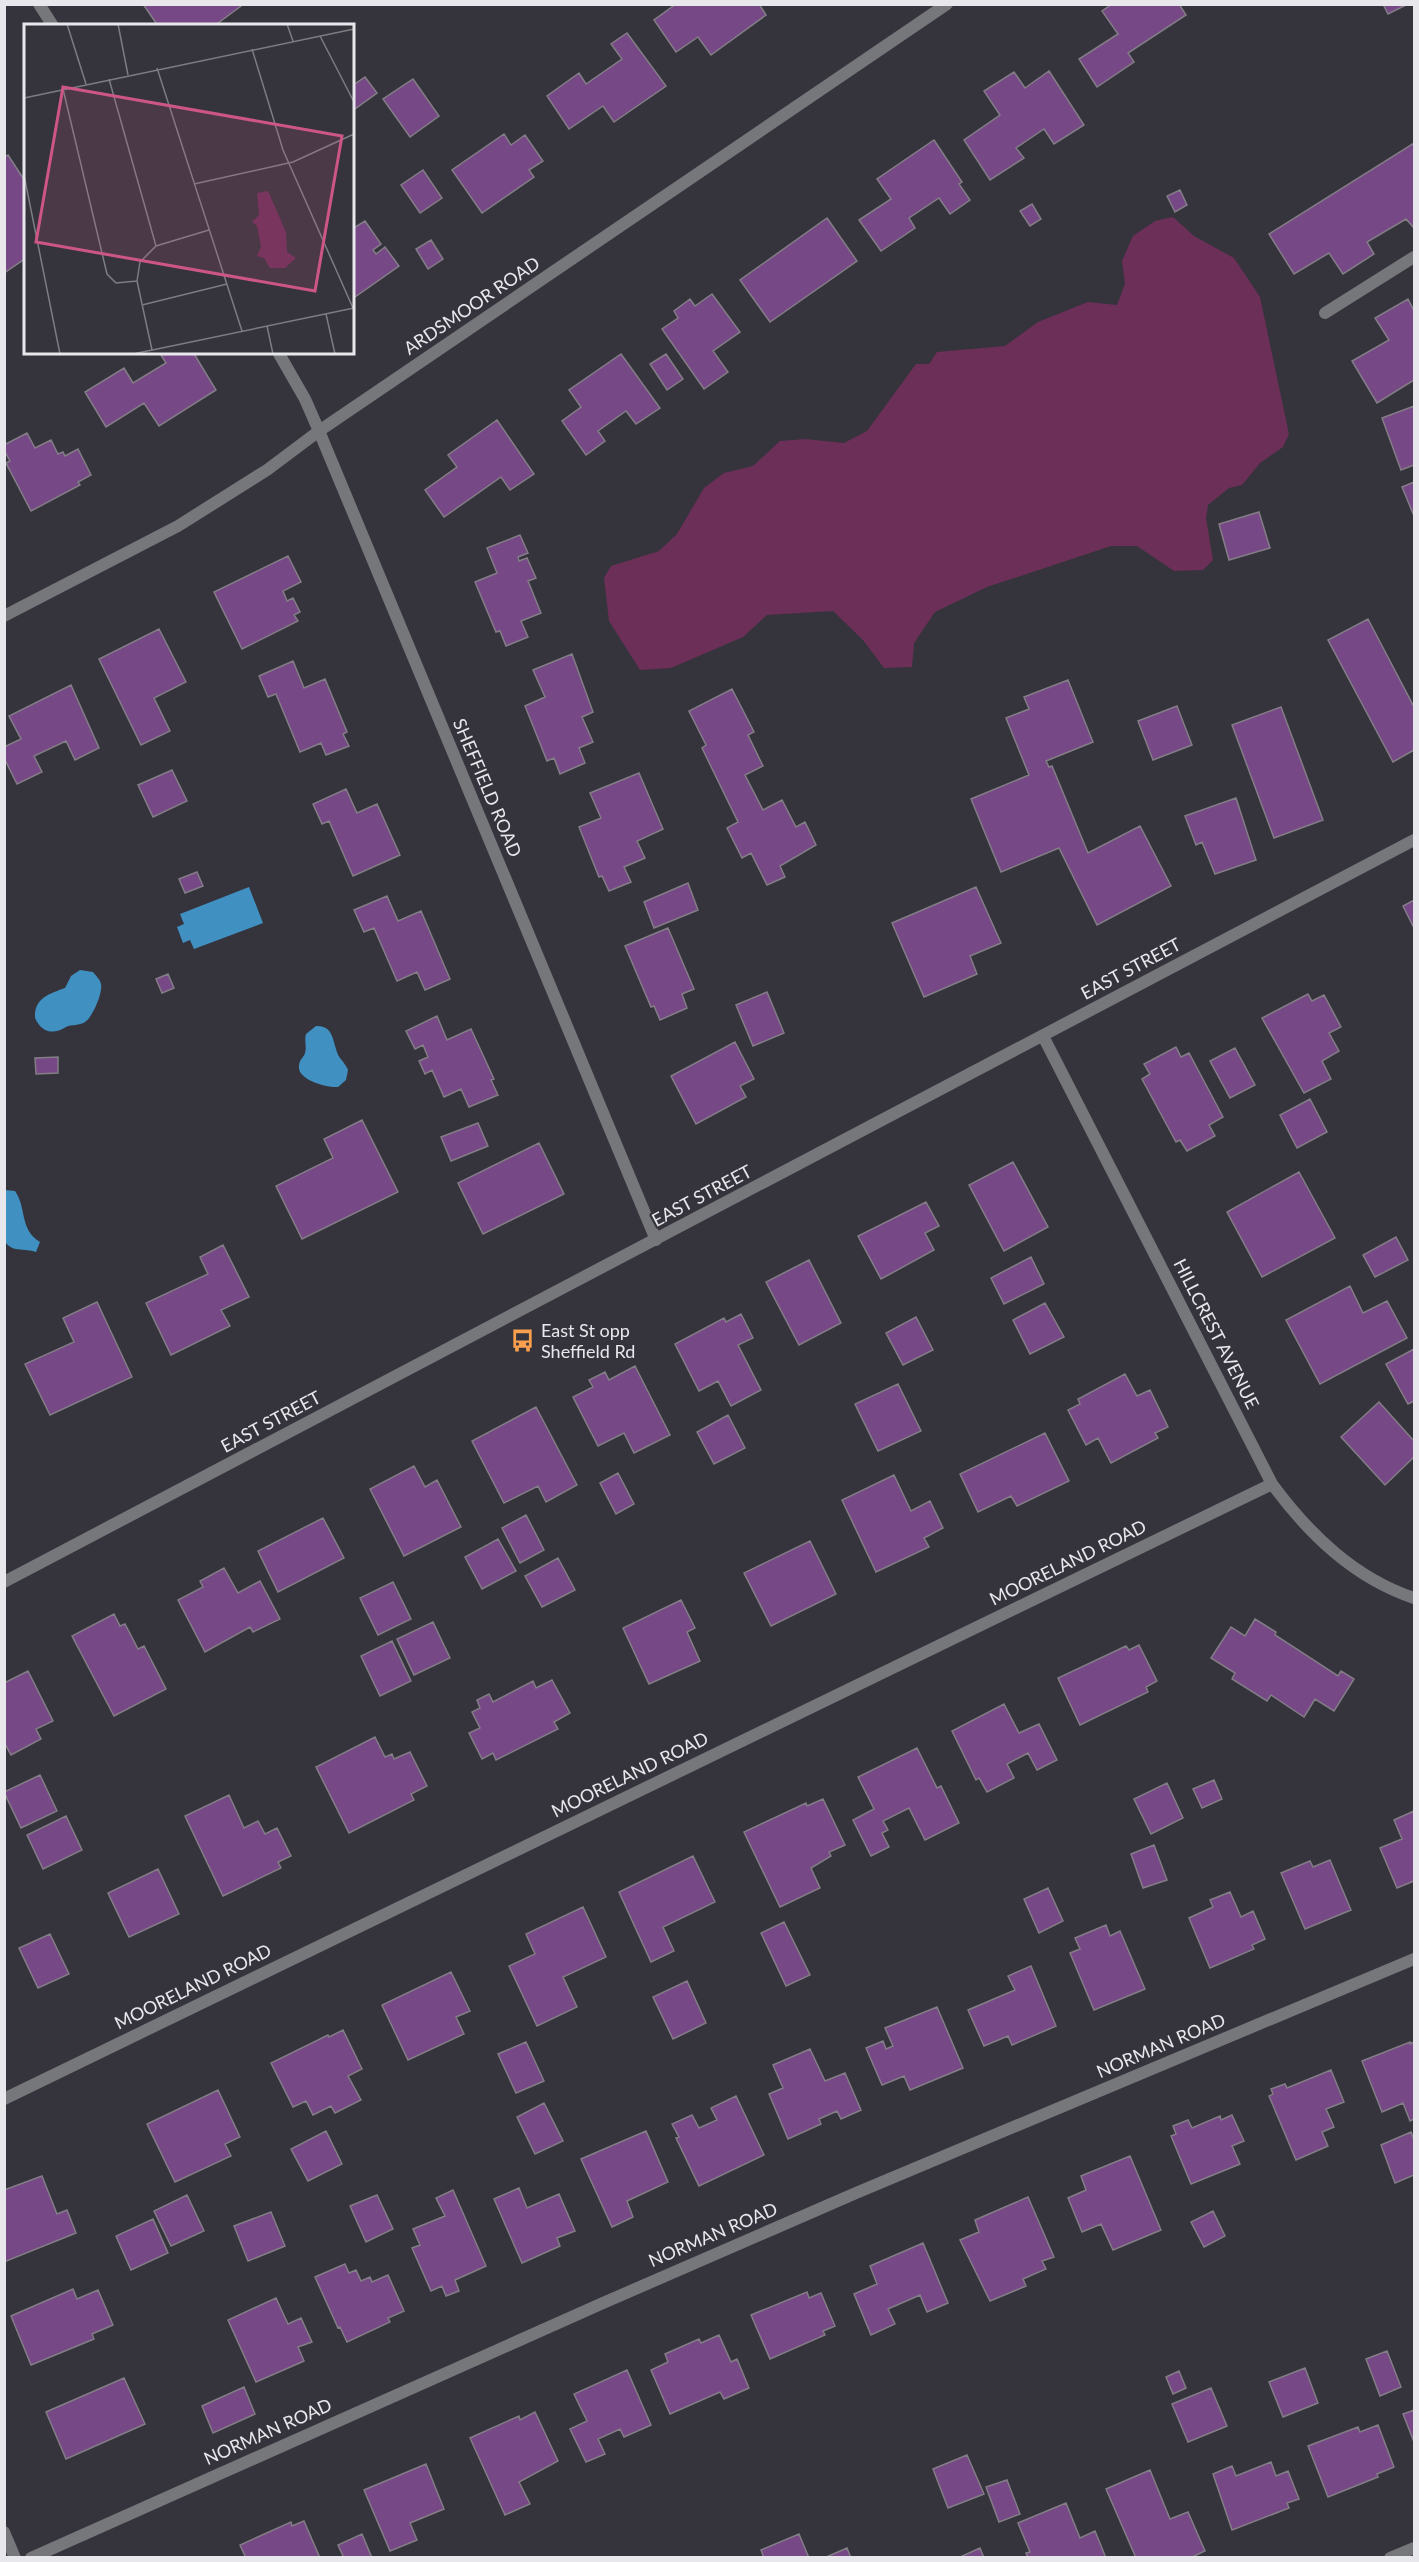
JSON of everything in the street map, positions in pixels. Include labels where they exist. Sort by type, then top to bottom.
[{"type":"street","points":[[39,4],[52,24]]},
{"type":"street","name":"ARDSMOOR ROAD","points":[[4,616],[177,526],[267,470],[319,431],[947,4]]},
{"type":"street","points":[[1325,313],[1414,257]]},
{"type":"street","name":"SHEFFIELD ROAD","points":[[279,354],[305,399],[319,431],[656,1240]]},
{"type":"street","name":"EAST STREET","points":[[4,1582],[1414,840]]},
{"type":"street","name":"HILLCREST AVENUE","points":[[1043,1036],[1272,1484],[1309,1531],[1332,1551],[1382,1584],[1414,1598]]},
{"type":"street","name":"MOORELAND ROAD","points":[[4,2099],[1272,1484]]},
{"type":"street","name":"NORMAN ROAD","points":[[31,2558],[603,2302],[1414,1959]]},
{"type":"street","points":[[4,2532],[15,2558]]},
{"type":"street","points":[[1390,2558],[1414,2548]]},
{"type":"shaded area","points":[[1173,217],[1194,236],[1234,258],[1260,297],[1289,434],[1283,447],[1260,463],[1242,485],[1229,488],[1208,505],[1206,518],[1213,560],[1203,570],[1174,571],[1137,546],[1111,546],[987,587],[935,612],[914,643],[912,667],[884,668],[863,640],[833,611],[767,615],[743,637],[671,668],[640,670],[609,621],[604,578],[611,566],[659,551],[677,534],[704,488],[724,473],[753,466],[780,441],[805,439],[844,443],[867,431],[916,364],[929,364],[937,352],[1005,346],[1038,322],[1088,302],[1117,305],[1125,284],[1122,261],[1133,236],[1155,221]]},
{"type":"water","points":[[249,887],[263,923],[194,949],[190,940],[183,943],[177,927],[184,924],[180,914]]},
{"type":"water","points":[[80,970],[93,972],[101,984],[99,999],[91,1016],[85,1022],[57,1031],[44,1030],[35,1018],[35,1011],[40,1001],[53,992],[65,988],[71,976]]},
{"type":"water","points":[[316,1026],[327,1029],[330,1033],[337,1053],[348,1070],[346,1080],[338,1087],[314,1082],[300,1071],[299,1064],[306,1051],[306,1034]]},
{"type":"water","points":[[5,1190],[15,1191],[19,1198],[26,1225],[33,1237],[40,1242],[36,1252],[16,1249],[5,1242]]},
{"type":"building","points":[[143,4],[240,4],[241,6],[217,24],[157,24]]},
{"type":"building","points":[[676,4],[759,4],[766,15],[711,55],[698,37],[676,52],[654,20]]},
{"type":"building","points":[[1112,4],[1179,4],[1186,15],[1128,53],[1134,62],[1097,87],[1079,59],[1118,34],[1102,11]]},
{"type":"building","points":[[1383,4],[1408,4],[1388,14]]},
{"type":"building","points":[[627,33],[666,86],[614,122],[603,106],[569,129],[547,96],[579,73],[586,84],[622,59],[611,44]]},
{"type":"building","points":[[1049,71],[1084,125],[1054,144],[1044,129],[1016,148],[1024,158],[990,180],[964,140],[1000,115],[984,91],[1014,72],[1025,88]]},
{"type":"building","points":[[365,77],[377,93],[354,110],[354,85]]},
{"type":"building","points":[[413,79],[439,116],[410,137],[383,99]]},
{"type":"building","points":[[504,134],[511,145],[525,135],[543,161],[529,170],[534,177],[482,213],[452,170]]},
{"type":"building","points":[[934,140],[962,182],[959,184],[970,200],[950,214],[939,198],[909,218],[915,228],[881,251],[859,220],[891,199],[877,179]]},
{"type":"building","points":[[1414,143],[1414,228],[1406,219],[1367,242],[1374,254],[1343,274],[1329,253],[1294,274],[1269,234]]},
{"type":"building","points":[[8,155],[24,178],[24,259],[4,273],[4,157]]},
{"type":"building","points":[[423,170],[442,198],[420,213],[401,185]]},
{"type":"building","points":[[1180,190],[1187,205],[1175,212],[1167,196]]},
{"type":"building","points":[[1032,204],[1041,219],[1030,226],[1020,211]]},
{"type":"building","points":[[827,218],[857,261],[770,322],[740,280]]},
{"type":"building","points":[[365,221],[381,244],[373,250],[376,254],[385,247],[399,266],[354,298],[354,228]]},
{"type":"building","points":[[431,240],[443,259],[428,269],[416,249]]},
{"type":"building","points":[[712,294],[740,332],[713,351],[728,372],[704,389],[662,329],[678,318],[674,311],[690,299],[695,306]]},
{"type":"building","points":[[1408,299],[1414,311],[1414,380],[1377,403],[1352,361],[1389,340],[1375,318]]},
{"type":"building","points":[[160,354],[194,354],[216,390],[159,426],[144,403],[106,427],[85,392],[124,368],[133,383],[166,363]]},
{"type":"building","points":[[621,354],[660,408],[636,424],[626,411],[598,431],[605,441],[586,455],[562,421],[581,407],[569,390]]},
{"type":"building","points":[[666,354],[683,379],[667,390],[650,364]]},
{"type":"building","points":[[1414,406],[1414,465],[1401,470],[1382,418]]},
{"type":"building","points":[[497,420],[534,474],[510,490],[501,477],[444,517],[425,490],[457,467],[448,455]]},
{"type":"building","points":[[27,433],[35,448],[51,440],[58,454],[63,452],[65,456],[78,449],[91,475],[78,482],[80,485],[31,511],[6,463],[10,461],[4,450],[4,445]]},
{"type":"building","points":[[1414,482],[1414,516],[1402,487]]},
{"type":"building","points":[[1259,512],[1270,548],[1229,560],[1219,524]]},
{"type":"building","points":[[520,535],[528,553],[518,557],[519,561],[527,558],[536,578],[528,581],[541,613],[521,621],[528,637],[506,646],[500,631],[496,632],[475,582],[497,573],[487,548]]},
{"type":"building","points":[[288,556],[301,582],[283,591],[287,601],[293,598],[300,612],[294,615],[298,621],[242,649],[214,592]]},
{"type":"building","points":[[1368,619],[1414,707],[1414,750],[1393,762],[1328,640]]},
{"type":"building","points":[[159,629],[186,682],[154,698],[170,731],[141,745],[99,659]]},
{"type":"building","points":[[572,654],[593,712],[582,717],[593,742],[579,748],[585,763],[560,774],[554,758],[547,761],[525,706],[545,697],[533,670]]},
{"type":"building","points":[[293,661],[304,688],[325,679],[347,732],[343,734],[349,746],[326,755],[321,743],[300,752],[276,694],[268,697],[259,676]]},
{"type":"building","points":[[1068,680],[1093,742],[1046,761],[1049,767],[1052,766],[1088,853],[1140,826],[1171,886],[1097,925],[1059,848],[1001,872],[971,799],[1029,775],[1006,718],[1029,709],[1024,697]]},
{"type":"building","points":[[71,685],[99,748],[75,760],[66,741],[34,756],[42,772],[17,784],[4,758],[4,747],[21,739],[9,716]]},
{"type":"building","points":[[732,689],[754,732],[748,735],[763,766],[745,775],[763,810],[782,800],[796,827],[805,822],[816,845],[780,866],[785,877],[767,885],[751,853],[742,858],[727,828],[738,822],[702,748],[706,745],[689,711]]},
{"type":"building","points":[[1177,706],[1192,745],[1153,760],[1138,721]]},
{"type":"building","points":[[1281,707],[1323,820],[1274,838],[1232,725]]},
{"type":"building","points":[[172,770],[187,801],[153,817],[138,785]]},
{"type":"building","points":[[639,773],[663,829],[637,841],[645,858],[624,867],[631,882],[609,891],[602,876],[599,877],[579,827],[601,818],[590,793]]},
{"type":"building","points":[[346,789],[357,813],[377,804],[400,855],[353,876],[329,821],[322,824],[313,804]]},
{"type":"building","points":[[1236,798],[1256,860],[1215,874],[1202,842],[1196,845],[1185,816]]},
{"type":"building","points":[[197,872],[203,886],[185,893],[179,879]]},
{"type":"building","points":[[688,883],[698,910],[654,928],[644,902]]},
{"type":"building","points":[[976,887],[1001,943],[970,956],[977,974],[924,997],[892,923]]},
{"type":"building","points":[[387,896],[398,921],[421,911],[450,979],[425,990],[417,972],[397,981],[374,928],[364,932],[354,910]]},
{"type":"building","points":[[1414,900],[1414,928],[1403,906]]},
{"type":"building","points":[[668,928],[694,989],[682,994],[687,1008],[660,1020],[654,1006],[651,1007],[625,946]]},
{"type":"building","points":[[168,974],[174,988],[162,993],[156,979]]},
{"type":"building","points":[[767,992],[784,1033],[753,1046],[736,1005]]},
{"type":"building","points":[[1308,994],[1312,1001],[1324,995],[1341,1027],[1329,1033],[1339,1051],[1322,1061],[1331,1079],[1304,1093],[1262,1018]]},
{"type":"building","points":[[437,1016],[447,1040],[471,1029],[494,1079],[491,1080],[498,1095],[469,1107],[461,1089],[444,1097],[432,1070],[425,1074],[419,1061],[428,1057],[423,1045],[415,1049],[406,1031]]},
{"type":"building","points":[[735,1042],[754,1079],[740,1086],[746,1097],[696,1124],[671,1076]]},
{"type":"building","points":[[1176,1047],[1181,1057],[1189,1053],[1223,1117],[1209,1125],[1215,1136],[1187,1151],[1180,1140],[1176,1142],[1142,1079],[1150,1074],[1144,1064]]},
{"type":"building","points":[[1235,1048],[1255,1085],[1230,1098],[1210,1061]]},
{"type":"building","points":[[58,1057],[58,1073],[36,1074],[35,1058]]},
{"type":"building","points":[[1310,1099],[1327,1132],[1297,1148],[1280,1115]]},
{"type":"building","points":[[362,1120],[398,1192],[302,1239],[276,1186],[333,1158],[324,1139]]},
{"type":"building","points":[[478,1123],[488,1146],[451,1161],[441,1137]]},
{"type":"building","points":[[539,1143],[564,1194],[483,1234],[458,1183]]},
{"type":"building","points":[[1013,1162],[1048,1227],[1004,1251],[969,1185]]},
{"type":"building","points":[[1299,1172],[1335,1238],[1262,1277],[1227,1212]]},
{"type":"building","points":[[926,1202],[939,1226],[925,1233],[934,1250],[881,1279],[858,1236]]},
{"type":"building","points":[[1396,1237],[1408,1260],[1375,1277],[1363,1255]]},
{"type":"building","points":[[223,1245],[249,1297],[221,1310],[230,1326],[171,1355],[146,1303],[208,1274],[200,1257]]},
{"type":"building","points":[[1031,1257],[1044,1284],[1004,1304],[991,1278]]},
{"type":"building","points":[[809,1260],[841,1323],[799,1345],[766,1282]]},
{"type":"building","points":[[1350,1286],[1363,1313],[1387,1301],[1407,1338],[1320,1384],[1286,1320]]},
{"type":"building","points":[[97,1302],[132,1377],[50,1415],[25,1364],[74,1342],[63,1318]]},
{"type":"building","points":[[1045,1303],[1064,1337],[1030,1354],[1013,1320]]},
{"type":"building","points":[[741,1314],[753,1338],[738,1345],[761,1390],[731,1406],[718,1381],[699,1391],[675,1344],[724,1318],[726,1322]]},
{"type":"building","points":[[916,1317],[933,1350],[903,1365],[886,1333]]},
{"type":"building","points":[[1414,1349],[1414,1401],[1408,1404],[1386,1364]]},
{"type":"building","points":[[635,1366],[670,1435],[634,1453],[624,1433],[598,1446],[573,1397],[593,1387],[589,1380],[605,1372],[609,1380]]},
{"type":"building","points":[[1125,1374],[1137,1396],[1150,1390],[1168,1427],[1155,1433],[1158,1438],[1111,1463],[1098,1438],[1086,1445],[1068,1410],[1080,1404],[1078,1399]]},
{"type":"building","points":[[898,1384],[921,1431],[878,1451],[855,1404]]},
{"type":"building","points":[[1379,1402],[1414,1441],[1414,1457],[1385,1485],[1341,1437]]},
{"type":"building","points":[[536,1407],[577,1485],[546,1502],[538,1486],[504,1503],[472,1441]]},
{"type":"building","points":[[728,1415],[745,1448],[714,1464],[697,1432]]},
{"type":"building","points":[[1045,1433],[1069,1481],[1017,1506],[1011,1496],[978,1512],[960,1474]]},
{"type":"building","points":[[414,1466],[425,1487],[437,1480],[461,1527],[404,1556],[370,1489]]},
{"type":"building","points":[[618,1473],[634,1504],[616,1514],[600,1483]]},
{"type":"building","points":[[894,1475],[911,1511],[930,1501],[943,1528],[924,1538],[929,1547],[876,1572],[842,1500]]},
{"type":"building","points":[[526,1515],[544,1550],[520,1563],[502,1528]]},
{"type":"building","points":[[323,1518],[344,1558],[278,1592],[258,1551]]},
{"type":"building","points":[[498,1539],[516,1571],[482,1589],[465,1557]]},
{"type":"building","points":[[810,1541],[836,1594],[771,1626],[744,1573]]},
{"type":"building","points":[[558,1558],[575,1590],[542,1607],[525,1576]]},
{"type":"building","points":[[224,1568],[238,1593],[260,1581],[280,1619],[253,1632],[250,1627],[205,1652],[178,1600],[203,1587],[200,1581]]},
{"type":"building","points":[[393,1582],[411,1619],[378,1635],[360,1598]]},
{"type":"building","points":[[681,1600],[695,1628],[687,1632],[700,1661],[649,1684],[623,1628]]},
{"type":"building","points":[[114,1614],[120,1626],[125,1624],[138,1649],[144,1646],[166,1689],[114,1716],[72,1636]]},
{"type":"building","points":[[1255,1619],[1276,1632],[1275,1635],[1338,1676],[1341,1671],[1354,1679],[1334,1711],[1315,1699],[1304,1717],[1271,1695],[1267,1701],[1232,1679],[1235,1673],[1211,1658],[1231,1627],[1245,1636]]},
{"type":"building","points":[[433,1622],[450,1658],[414,1675],[397,1639]]},
{"type":"building","points":[[392,1641],[411,1681],[380,1696],[361,1656]]},
{"type":"building","points":[[1139,1645],[1157,1681],[1146,1687],[1148,1692],[1080,1725],[1058,1678],[1126,1646],[1129,1650]]},
{"type":"building","points":[[28,1671],[53,1721],[36,1729],[41,1739],[11,1755],[4,1742],[4,1683]]},
{"type":"building","points":[[552,1680],[570,1713],[554,1722],[558,1729],[496,1760],[493,1753],[482,1759],[469,1733],[480,1728],[472,1712],[480,1708],[477,1700],[489,1694],[493,1702],[533,1681],[536,1688]]},
{"type":"building","points":[[1004,1704],[1019,1733],[1039,1724],[1057,1760],[1037,1770],[1028,1753],[1007,1764],[1014,1778],[987,1792],[979,1778],[976,1780],[952,1731]]},
{"type":"building","points":[[375,1737],[385,1757],[392,1754],[394,1759],[410,1752],[427,1786],[411,1794],[414,1800],[349,1833],[316,1767]]},
{"type":"building","points":[[917,1748],[937,1788],[941,1786],[959,1823],[925,1840],[909,1808],[883,1821],[888,1830],[882,1833],[889,1847],[871,1856],[853,1820],[874,1809],[858,1777]]},
{"type":"building","points":[[40,1775],[57,1811],[21,1828],[4,1792]]},
{"type":"building","points":[[1214,1780],[1222,1799],[1202,1808],[1193,1789]]},
{"type":"building","points":[[1167,1783],[1183,1818],[1151,1834],[1134,1799]]},
{"type":"building","points":[[229,1795],[244,1828],[258,1821],[265,1834],[277,1828],[291,1856],[278,1862],[281,1868],[223,1896],[185,1816]]},
{"type":"building","points":[[823,1799],[845,1845],[829,1852],[831,1856],[811,1868],[820,1888],[780,1907],[744,1832],[806,1803],[807,1806]]},
{"type":"building","points":[[1414,1811],[1414,1881],[1397,1888],[1380,1848],[1402,1839],[1394,1820]]},
{"type":"building","points":[[66,1816],[82,1850],[43,1869],[27,1835]]},
{"type":"building","points":[[1154,1845],[1167,1880],[1143,1888],[1131,1854]]},
{"type":"building","points":[[693,1856],[715,1902],[663,1927],[674,1951],[651,1962],[619,1892]]},
{"type":"building","points":[[1330,1860],[1351,1910],[1305,1929],[1281,1873],[1310,1861],[1313,1867]]},
{"type":"building","points":[[158,1869],[179,1914],[129,1937],[108,1893]]},
{"type":"building","points":[[1048,1888],[1063,1921],[1039,1933],[1024,1899]]},
{"type":"building","points":[[1230,1892],[1241,1917],[1253,1911],[1265,1939],[1252,1945],[1254,1949],[1210,1968],[1189,1918],[1213,1907],[1210,1900]]},
{"type":"building","points":[[583,1907],[606,1957],[563,1977],[577,2007],[537,2026],[509,1966],[535,1954],[526,1934]]},
{"type":"building","points":[[784,1922],[810,1975],[786,1986],[761,1933]]},
{"type":"building","points":[[1106,1925],[1110,1936],[1120,1931],[1145,1989],[1094,2010],[1070,1953],[1080,1949],[1075,1938]]},
{"type":"building","points":[[50,1934],[69,1974],[38,1988],[19,1948]]},
{"type":"building","points":[[1031,1966],[1056,2026],[1012,2045],[1008,2036],[984,2046],[968,2010],[1015,1990],[1008,1976]]},
{"type":"building","points":[[451,1972],[470,2011],[456,2017],[464,2034],[408,2060],[382,2005]]},
{"type":"building","points":[[687,1981],[706,2023],[673,2039],[653,1997]]},
{"type":"building","points":[[937,2007],[963,2068],[910,2090],[904,2076],[882,2085],[866,2048],[883,2041],[886,2049],[893,2046],[885,2028]]},
{"type":"building","points":[[343,2030],[362,2069],[348,2076],[361,2100],[335,2113],[331,2106],[313,2115],[306,2101],[293,2107],[271,2063]]},
{"type":"building","points":[[526,2042],[544,2081],[516,2093],[498,2054]]},
{"type":"building","points":[[1410,2042],[1410,2044],[1414,2042],[1414,2119],[1410,2121],[1403,2103],[1382,2112],[1362,2061]]},
{"type":"building","points":[[810,2049],[825,2081],[845,2073],[861,2110],[841,2119],[837,2111],[819,2119],[821,2124],[788,2139],[769,2094],[783,2088],[773,2065]]},
{"type":"building","points":[[1331,2070],[1344,2102],[1326,2109],[1334,2127],[1322,2132],[1328,2146],[1296,2160],[1269,2096],[1273,2094],[1271,2089],[1285,2084],[1287,2088]]},
{"type":"building","points":[[218,2090],[240,2137],[225,2144],[231,2156],[175,2182],[147,2124]]},
{"type":"building","points":[[736,2096],[764,2155],[699,2186],[676,2138],[679,2137],[672,2124],[692,2115],[699,2128],[717,2120],[711,2108]]},
{"type":"building","points":[[544,2103],[563,2141],[535,2154],[517,2117]]},
{"type":"building","points":[[1232,2115],[1244,2141],[1232,2146],[1240,2164],[1191,2184],[1171,2136],[1176,2134],[1173,2126],[1188,2120],[1192,2128],[1220,2116],[1221,2120]]},
{"type":"building","points":[[326,2131],[342,2164],[308,2181],[291,2149]]},
{"type":"building","points":[[646,2131],[668,2182],[627,2201],[633,2217],[612,2227],[581,2159]]},
{"type":"building","points":[[1411,2132],[1414,2140],[1414,2175],[1395,2183],[1381,2145]]},
{"type":"building","points":[[1130,2156],[1161,2230],[1113,2250],[1101,2224],[1082,2232],[1068,2198],[1086,2190],[1081,2176]]},
{"type":"building","points":[[42,2176],[57,2214],[67,2210],[76,2233],[4,2262],[4,2190]]},
{"type":"building","points":[[519,2188],[527,2208],[559,2194],[575,2231],[557,2238],[560,2246],[522,2263],[494,2199]]},
{"type":"building","points":[[453,2190],[486,2266],[455,2280],[459,2291],[446,2296],[442,2286],[431,2291],[412,2248],[420,2245],[413,2229],[445,2216],[436,2198]]},
{"type":"building","points":[[187,2195],[204,2231],[171,2246],[154,2211]]},
{"type":"building","points":[[377,2195],[393,2229],[366,2242],[350,2206]]},
{"type":"building","points":[[1028,2197],[1054,2257],[1042,2261],[1046,2269],[1023,2279],[1026,2286],[990,2301],[960,2240],[979,2232],[975,2220]]},
{"type":"building","points":[[1213,2211],[1225,2236],[1204,2247],[1191,2222]]},
{"type":"building","points":[[271,2212],[285,2246],[248,2261],[234,2226]]},
{"type":"building","points":[[153,2219],[168,2253],[131,2270],[116,2236]]},
{"type":"building","points":[[923,2243],[948,2303],[927,2312],[920,2295],[888,2309],[895,2324],[871,2335],[854,2294],[877,2284],[870,2266]]},
{"type":"building","points":[[345,2264],[349,2273],[356,2270],[361,2281],[370,2277],[372,2282],[388,2275],[404,2311],[388,2318],[390,2322],[347,2342],[340,2327],[338,2328],[315,2277]]},
{"type":"building","points":[[73,2289],[77,2299],[98,2290],[113,2325],[92,2334],[94,2339],[31,2365],[11,2316]]},
{"type":"building","points":[[807,2292],[809,2298],[821,2293],[835,2326],[823,2331],[825,2335],[770,2359],[751,2315]]},
{"type":"building","points":[[276,2298],[288,2324],[301,2318],[312,2342],[298,2347],[304,2361],[256,2382],[228,2320]]},
{"type":"building","points":[[719,2335],[731,2362],[737,2359],[749,2388],[724,2399],[720,2392],[670,2414],[651,2370],[668,2362],[665,2354],[699,2339],[701,2343]]},
{"type":"building","points":[[1387,2351],[1401,2387],[1380,2396],[1366,2359]]},
{"type":"building","points":[[1305,2368],[1318,2403],[1283,2417],[1269,2382]]},
{"type":"building","points":[[627,2370],[651,2425],[624,2437],[620,2429],[598,2439],[605,2454],[586,2462],[570,2429],[587,2421],[574,2394]]},
{"type":"building","points":[[1179,2371],[1186,2388],[1173,2394],[1166,2377]]},
{"type":"building","points":[[124,2378],[145,2424],[66,2459],[46,2412]]},
{"type":"building","points":[[244,2387],[255,2414],[213,2433],[202,2406]]},
{"type":"building","points":[[1211,2388],[1227,2426],[1188,2442],[1172,2404]]},
{"type":"building","points":[[1414,2410],[1414,2442],[1403,2414]]},
{"type":"building","points":[[535,2412],[558,2461],[519,2482],[530,2504],[505,2515],[470,2438],[519,2416],[520,2420]]},
{"type":"building","points":[[1378,2425],[1394,2467],[1377,2474],[1378,2477],[1328,2497],[1308,2446],[1358,2427],[1360,2432]]},
{"type":"building","points":[[967,2455],[984,2494],[948,2508],[933,2469]]},
{"type":"building","points":[[1271,2462],[1276,2476],[1288,2471],[1299,2499],[1287,2503],[1289,2508],[1232,2530],[1213,2474],[1232,2466],[1236,2476]]},
{"type":"building","points":[[426,2464],[444,2509],[410,2523],[417,2540],[390,2551],[364,2490]]},
{"type":"building","points":[[1150,2470],[1170,2519],[1188,2512],[1205,2551],[1190,2558],[1136,2558],[1106,2489]]},
{"type":"building","points":[[1007,2480],[1020,2514],[999,2522],[986,2487]]},
{"type":"building","points":[[1066,2503],[1080,2538],[1095,2531],[1106,2558],[1028,2558],[1026,2553],[1030,2552],[1018,2523]]},
{"type":"building","points":[[304,2521],[320,2558],[246,2558],[240,2545],[291,2522],[292,2526]]},
{"type":"building","points":[[362,2534],[372,2558],[344,2558],[338,2545]]},
{"type":"building","points":[[799,2534],[809,2558],[764,2558],[761,2550]]},
{"type":"building","points":[[847,2548],[851,2558],[824,2558]]},
{"type":"building","points":[[980,2548],[984,2558],[958,2558]]},
{"type":"place","name":"East St opp Sheffield Rd","points":[[523,1341]]}]
